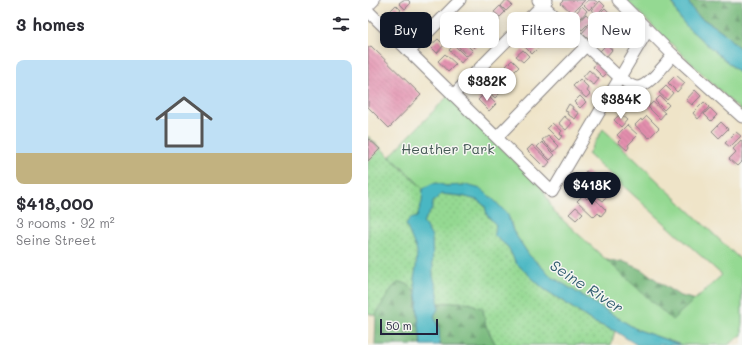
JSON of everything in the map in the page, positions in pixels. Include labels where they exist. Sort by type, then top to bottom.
[{"type":"street","points":[[368,6],[374,0]]},
{"type":"street","points":[[409,52],[460,0]]},
{"type":"street","points":[[618,0],[673,55],[742,117]]},
{"type":"street","points":[[453,95],[543,1],[586,46],[620,78],[629,84],[637,87],[646,84],[673,55]]},
{"type":"street","points":[[368,11],[552,192],[648,30]]},
{"type":"street","points":[[497,137],[586,46]]},
{"type":"green space","points":[[626,0],[672,0],[673,6],[687,27],[742,75],[742,112],[645,18],[645,12],[638,12]]},
{"type":"green space","points":[[688,0],[742,0],[742,50],[719,29],[699,16]]},
{"type":"green space","name":"Heather Park","points":[[448,96],[542,188],[554,212],[672,320],[722,275],[588,154],[603,129],[742,261],[742,335],[728,345],[681,345],[636,329],[552,277],[529,255],[513,231],[510,219],[466,185],[446,186],[437,183],[424,189],[390,156]]},
{"type":"green space","points":[[368,136],[435,200],[441,194],[471,198],[482,203],[488,216],[496,225],[495,236],[508,247],[516,263],[544,289],[593,322],[615,331],[611,345],[440,345],[439,341],[368,313]]},
{"type":"green space","points":[[604,259],[614,262],[622,261],[643,270],[680,296],[693,299],[712,309],[681,345]]},
{"type":"green space","points":[[399,282],[407,284],[416,291],[421,345],[375,345],[376,314],[392,288]]},
{"type":"green space","points":[[461,302],[472,304],[483,309],[486,326],[496,345],[440,345],[439,329],[434,316],[438,309],[438,303]]},
{"type":"water","points":[[672,0],[688,0],[698,16],[719,29],[742,50],[742,75],[687,27],[678,16]]},
{"type":"water","name":"Seine River","points":[[437,183],[446,186],[466,185],[481,189],[508,215],[513,231],[529,255],[552,277],[636,329],[681,345],[637,345],[615,331],[593,322],[544,289],[516,263],[508,247],[495,236],[494,233],[496,225],[487,215],[485,206],[477,200],[462,196],[441,194],[433,202],[432,209],[423,222],[432,237],[433,276],[438,293],[438,309],[434,316],[439,329],[440,345],[421,345],[418,302],[414,279],[417,251],[406,225],[410,219],[417,217],[422,202],[423,189],[431,184]]},
{"type":"building","points":[[403,0],[408,0],[411,3],[405,9],[399,3]]},
{"type":"building","points":[[506,0],[512,5],[506,11],[501,6]]},
{"type":"building","points":[[564,0],[585,0],[573,12],[571,12],[561,3]]},
{"type":"building","points":[[588,0],[594,0],[597,2],[589,10],[584,5]]},
{"type":"building","points":[[600,1],[605,6],[599,12],[594,12],[592,10]]},
{"type":"building","points":[[396,5],[401,10],[399,12],[389,12]]},
{"type":"building","points":[[500,6],[505,12],[500,17],[499,12],[494,12]]},
{"type":"building","points":[[582,6],[587,11],[581,18],[580,12],[577,12]]},
{"type":"building","points":[[605,8],[609,12],[601,12]]},
{"type":"building","points":[[586,14],[588,16],[588,24],[582,30],[580,28],[580,21]]},
{"type":"building","points":[[588,26],[588,37],[587,38],[582,33]]},
{"type":"building","points":[[438,39],[440,41],[440,48],[441,48],[437,53],[432,48],[432,44]]},
{"type":"building","points":[[371,46],[421,95],[389,128],[368,107],[368,48]]},
{"type":"building","points":[[451,48],[457,48],[466,57],[461,63],[449,50]]},
{"type":"building","points":[[460,48],[470,48],[473,51],[467,56]]},
{"type":"building","points":[[526,48],[538,48],[532,54]]},
{"type":"building","points":[[603,48],[610,48],[612,50],[606,57],[600,51]]},
{"type":"building","points":[[523,50],[529,56],[523,62],[516,56]]},
{"type":"building","points":[[445,54],[456,64],[448,72],[438,61]]},
{"type":"building","points":[[512,60],[519,67],[513,73],[506,66]]},
{"type":"building","points":[[597,62],[607,73],[603,77],[593,67]]},
{"type":"building","points":[[506,70],[516,80],[511,86],[500,75]]},
{"type":"building","points":[[589,70],[599,79],[594,85],[583,77]]},
{"type":"building","points":[[676,75],[685,83],[677,92],[668,83]]},
{"type":"building","points":[[500,77],[508,85],[495,98],[487,90]]},
{"type":"building","points":[[580,79],[589,88],[587,91],[590,94],[586,98],[573,86]]},
{"type":"building","points":[[666,86],[673,93],[667,100],[659,93]]},
{"type":"building","points":[[695,90],[701,96],[692,105],[686,100]]},
{"type":"building","points":[[485,93],[496,104],[489,111],[478,100]]},
{"type":"building","points":[[580,96],[586,102],[580,108],[574,102]]},
{"type":"building","points":[[660,96],[669,105],[664,110],[655,101]]},
{"type":"building","points":[[653,102],[665,113],[660,119],[648,107]]},
{"type":"building","points":[[704,102],[709,107],[698,119],[693,113]]},
{"type":"building","points":[[569,104],[573,107],[572,109],[579,113],[575,119],[565,111]]},
{"type":"building","points":[[710,108],[717,115],[711,121],[704,114]]},
{"type":"building","points":[[620,114],[627,120],[621,127],[614,120]]},
{"type":"building","points":[[564,116],[572,123],[566,130],[558,123]]},
{"type":"building","points":[[647,116],[659,128],[649,138],[635,125]]},
{"type":"building","points":[[721,122],[728,129],[719,138],[712,131]]},
{"type":"building","points":[[552,123],[561,131],[559,133],[562,136],[559,140],[547,128]]},
{"type":"building","points":[[627,125],[638,135],[628,145],[629,147],[627,150],[618,142],[621,139],[617,135]]},
{"type":"building","points":[[736,132],[741,136],[730,147],[725,143]]},
{"type":"building","points":[[548,135],[559,146],[554,152],[542,140]]},
{"type":"building","points":[[368,138],[380,149],[368,161]]},
{"type":"building","points":[[741,140],[742,161],[737,166],[729,159],[736,152],[733,149]]},
{"type":"building","points":[[542,142],[555,155],[550,160],[537,147]]},
{"type":"building","points":[[532,145],[550,162],[545,168],[527,150]]},
{"type":"building","points":[[586,171],[602,183],[598,188],[608,196],[603,201],[585,187],[586,185],[579,180]]},
{"type":"building","points":[[583,195],[587,199],[591,195],[606,210],[601,216],[598,213],[594,217],[577,201]]},
{"type":"building","points":[[576,207],[583,213],[576,220],[569,214]]}]
